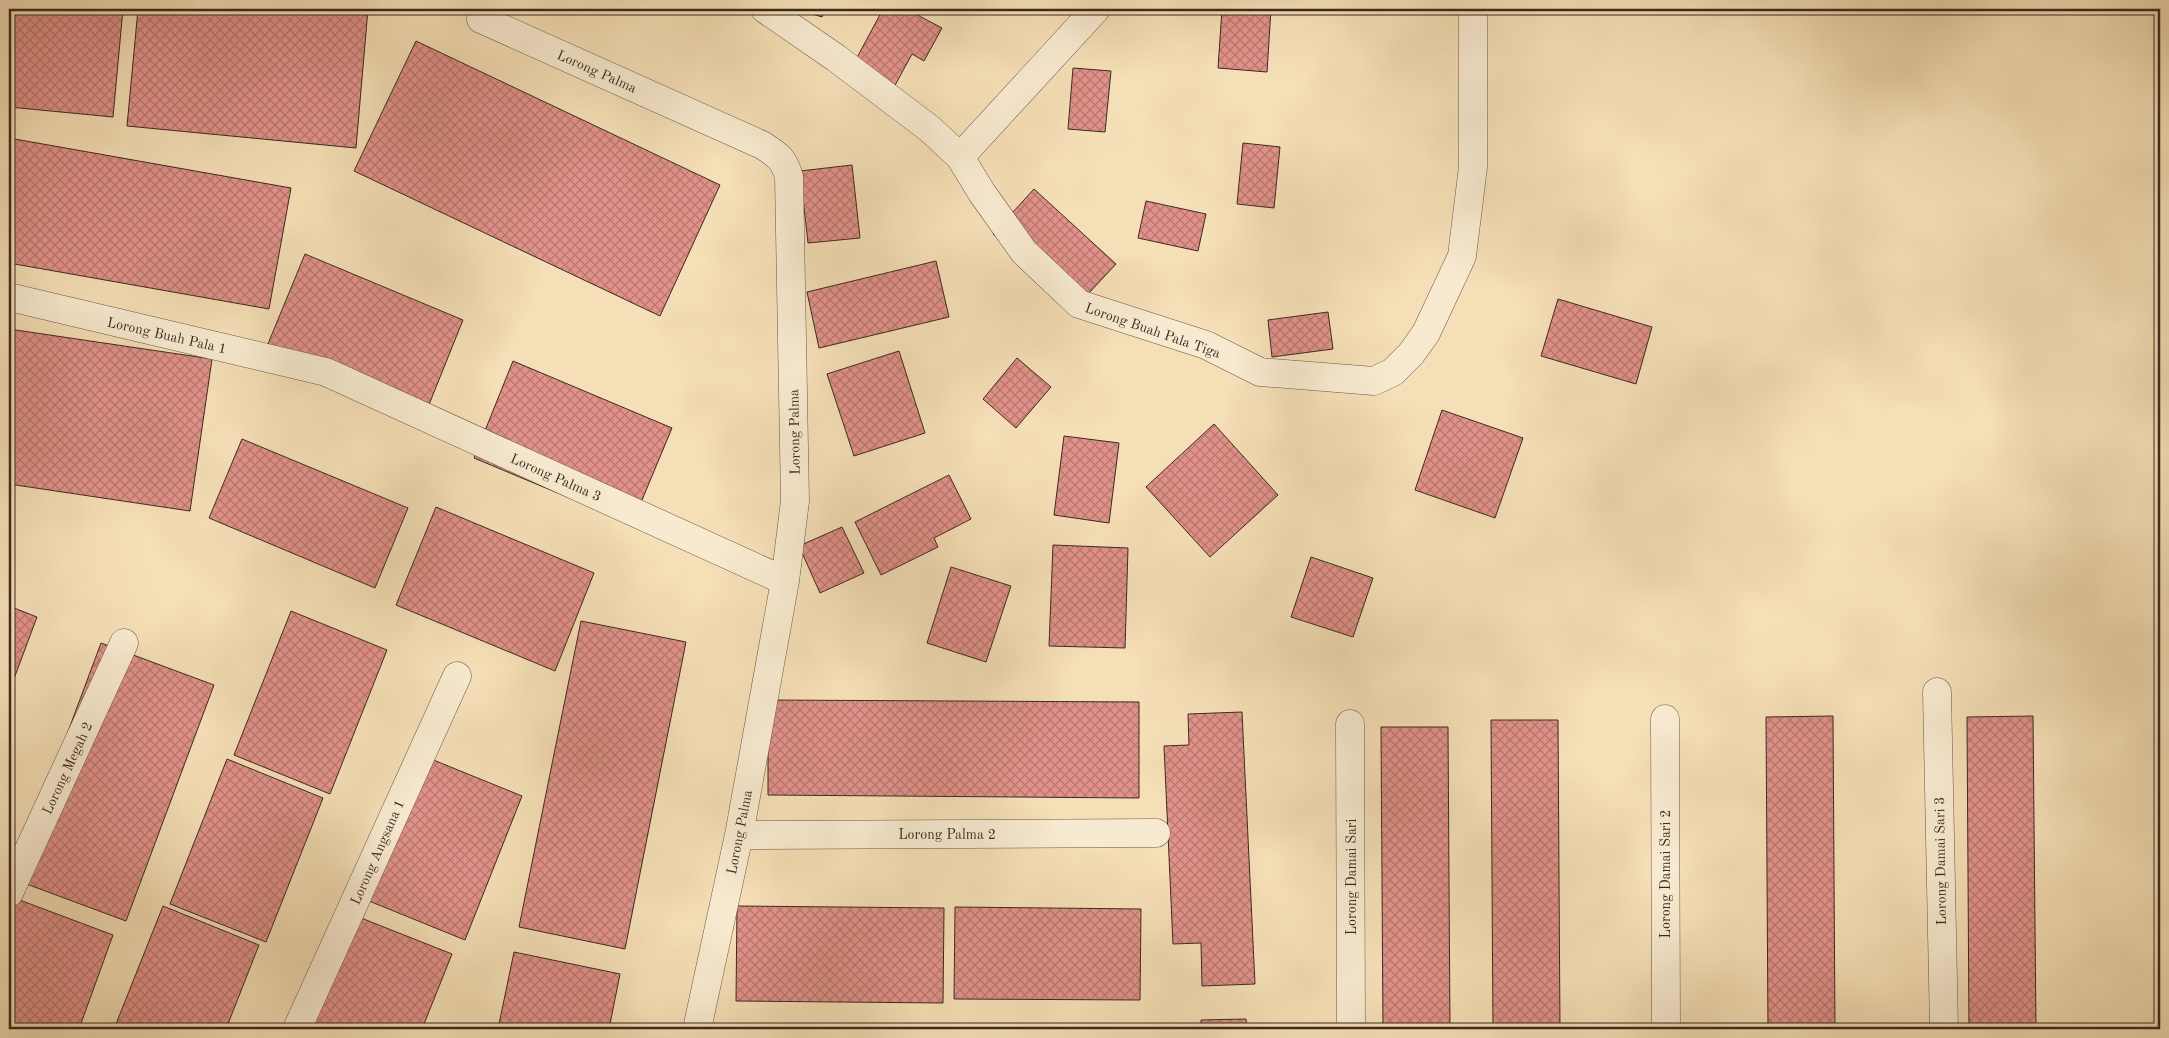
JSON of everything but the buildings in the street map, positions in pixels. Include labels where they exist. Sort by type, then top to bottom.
[{"type":"street","name":"Lorong Buah Pala Tiga","points":[[765,9],[836,58],[930,129],[960,157],[982,193],[1024,252],[1079,304],[1206,345],[1260,372],[1374,380],[1393,372],[1411,354],[1426,332],[1462,256],[1473,167],[1473,9]]},
{"type":"street","points":[[960,157],[1096,9]]},
{"type":"street","name":"Lorong Palma","points":[[481,19],[762,145],[776,154],[785,164],[789,177],[795,501],[785,581],[739,835],[697,1029]]},
{"type":"street","name":"Lorong Buah Pala 1","points":[[9,297],[326,372]]},
{"type":"street","name":"Lorong Palma 3","points":[[326,372],[785,581]]},
{"type":"street","name":"Lorong Megah 2","points":[[9,893],[124,643]]},
{"type":"street","name":"Lorong Angsana 1","points":[[297,1029],[457,676]]},
{"type":"street","name":"Lorong Damai Sari 3","points":[[1937,692],[1944,1029]]},
{"type":"street","name":"Lorong Damai Sari 2","points":[[1664,719],[1666,1029]]},
{"type":"street","name":"Lorong Damai Sari","points":[[1350,724],[1352,1029]]},
{"type":"street","name":"Lorong Palma 2","points":[[739,835],[1156,833]]}]
